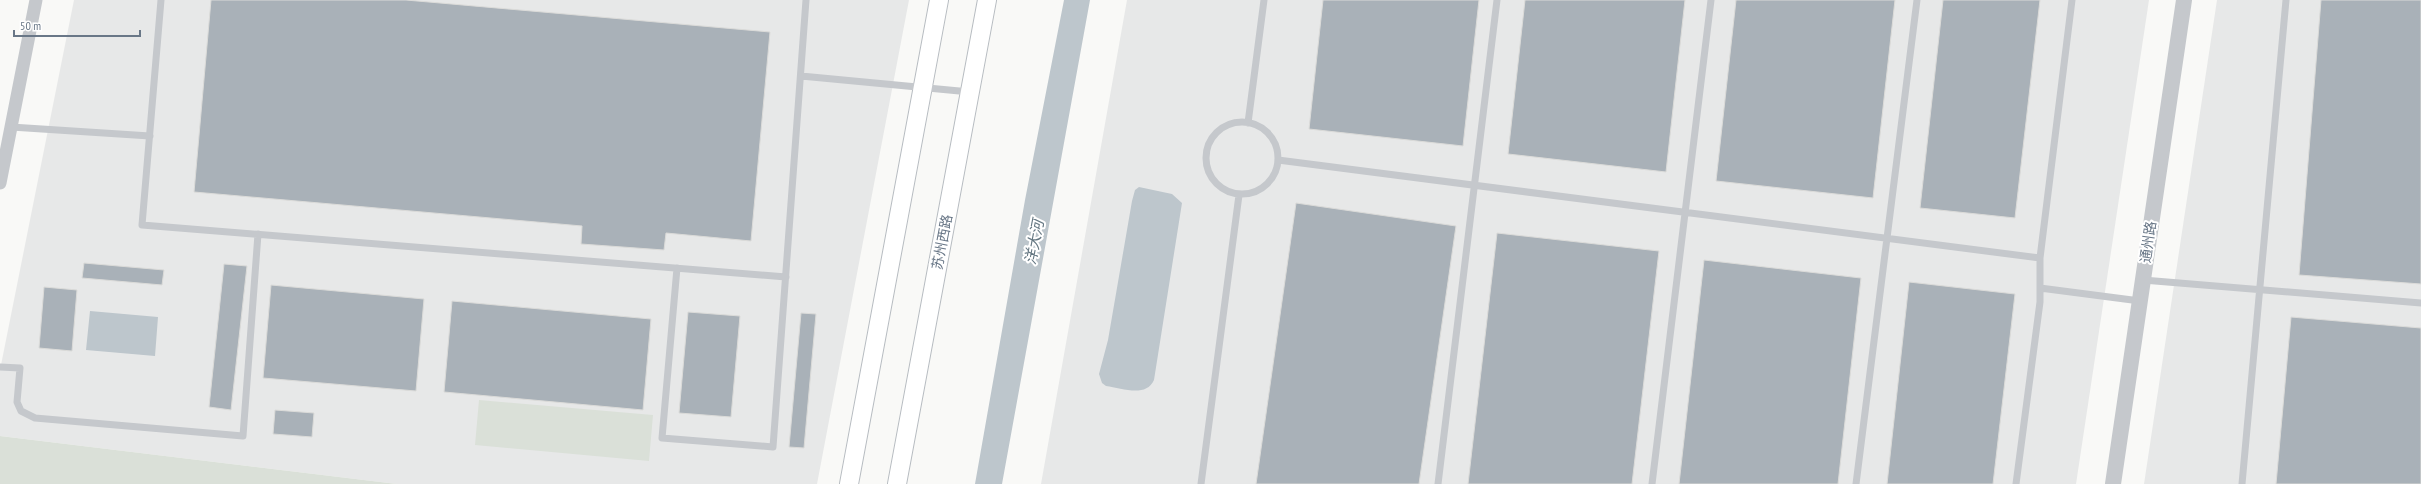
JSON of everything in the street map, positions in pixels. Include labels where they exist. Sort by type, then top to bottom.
[{"type":"main road","points":[[849,484],[939,0]]},
{"type":"main road","name":"苏州西路","points":[[897,484],[987,0]]},
{"type":"street","points":[[0,183],[36,0]]},
{"type":"street","name":"通州路","points":[[2113,484],[2184,0]]},
{"type":"lane","points":[[161,0],[142,225],[786,277]]},
{"type":"lane","points":[[677,268],[662,438],[773,447],[806,0]]},
{"type":"lane","points":[[1248,122],[1264,0]]},
{"type":"lane","points":[[1438,484],[1497,0]]},
{"type":"lane","points":[[1652,484],[1711,0]]},
{"type":"lane","points":[[1856,484],[1917,0]]},
{"type":"lane","points":[[2016,484],[2040,288],[2040,258],[2072,0]]},
{"type":"lane","points":[[2242,484],[2286,0]]},
{"type":"lane","points":[[801,76],[970,92]]},
{"type":"lane","points":[[1248,122],[1264,129],[1272,138],[1277,148],[1278,160],[1276,172],[1270,182],[1261,189],[1250,194],[1239,195],[1226,192],[1213,180],[1206,163],[1206,150],[1211,139],[1219,130],[1229,123],[1248,122]]},
{"type":"lane","points":[[11,127],[150,136]]},
{"type":"lane","points":[[1278,160],[2040,258]]},
{"type":"lane","points":[[1201,484],[1239,195]]},
{"type":"lane","points":[[0,366],[20,368],[17,402],[21,411],[35,418],[243,436],[258,234]]},
{"type":"lane","points":[[2142,280],[2421,303]]},
{"type":"lane","points":[[2040,288],[2140,301]]},
{"type":"shaded area","points":[[74,0],[909,0],[817,484],[397,484],[0,436],[0,370]]},
{"type":"shaded area","points":[[1127,0],[2149,0],[2076,484],[1041,484]]},
{"type":"shaded area","points":[[2217,0],[2421,0],[2421,484],[2144,484]]},
{"type":"shaded area","points":[[479,400],[653,415],[649,461],[475,445]]},
{"type":"shaded area","points":[[0,436],[397,484],[0,484]]},
{"type":"water","name":"洋大河","points":[[1064,0],[1090,0],[1002,484],[975,484],[1025,200]]},
{"type":"water","points":[[1139,187],[1172,194],[1182,203],[1154,380],[1150,386],[1145,389],[1126,390],[1106,386],[1102,383],[1099,374],[1108,340],[1132,201],[1135,190]]},
{"type":"water","points":[[90,311],[158,317],[155,356],[86,350]]},
{"type":"building","points":[[211,0],[406,0],[770,32],[751,241],[666,233],[664,250],[581,244],[582,226],[194,192]]},
{"type":"building","points":[[1323,0],[1479,0],[1463,146],[1309,129]]},
{"type":"building","points":[[1525,0],[1685,0],[1666,172],[1508,154]]},
{"type":"building","points":[[1736,0],[1895,0],[1873,198],[1716,181]]},
{"type":"building","points":[[1943,0],[2040,0],[2015,218],[1920,208]]},
{"type":"building","points":[[2321,0],[2421,0],[2421,284],[2299,275]]},
{"type":"building","points":[[1296,203],[1456,226],[1419,484],[1256,484]]},
{"type":"building","points":[[1497,233],[1659,251],[1632,484],[1468,484]]},
{"type":"building","points":[[1704,260],[1861,278],[1838,484],[1679,484]]},
{"type":"building","points":[[84,263],[164,270],[162,285],[82,278]]},
{"type":"building","points":[[224,264],[247,266],[231,410],[209,407]]},
{"type":"building","points":[[1909,282],[2015,294],[1993,484],[1887,484]]},
{"type":"building","points":[[271,285],[424,299],[416,391],[263,378]]},
{"type":"building","points":[[44,287],[77,290],[72,351],[39,348]]},
{"type":"building","points":[[452,301],[651,319],[643,410],[444,392]]},
{"type":"building","points":[[688,312],[740,316],[731,417],[679,413]]},
{"type":"building","points":[[801,313],[816,314],[804,448],[789,447]]},
{"type":"building","points":[[2291,317],[2421,328],[2421,484],[2276,484]]},
{"type":"building","points":[[275,410],[314,413],[312,437],[273,434]]}]
